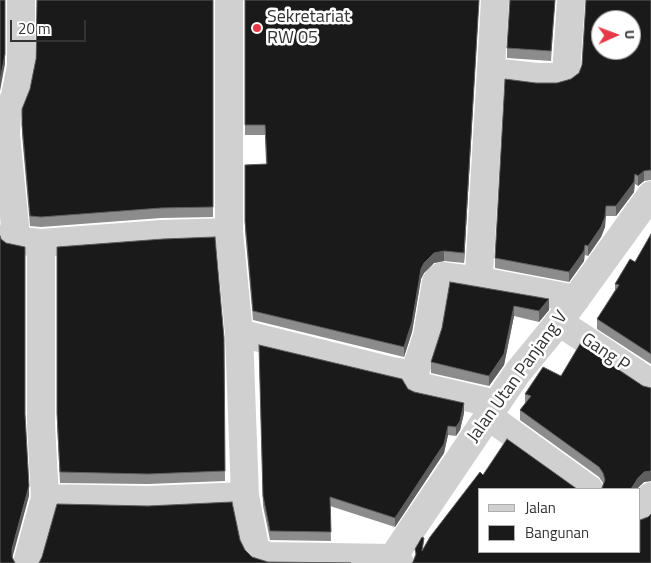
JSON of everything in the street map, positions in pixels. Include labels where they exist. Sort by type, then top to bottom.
[{"type":"street","points":[[22,0],[22,66],[15,96],[7,115],[6,135],[15,226],[13,231],[14,240],[41,243],[162,234],[228,232]]},
{"type":"street","points":[[229,0],[228,232],[239,333],[245,496],[255,547],[258,552],[268,556],[394,561]]},
{"type":"street","points":[[475,280],[479,274],[495,0]]},
{"type":"street","points":[[491,72],[558,78],[566,74],[571,0]]},
{"type":"street","name":"Jalan Utan Panjang V","points":[[394,561],[518,372],[559,322],[651,194]]},
{"type":"street","points":[[27,563],[45,498],[41,424],[41,243]]},
{"type":"street","points":[[412,374],[418,366],[427,336],[436,282],[442,276],[475,280],[576,299]]},
{"type":"street","name":"Gang P","points":[[559,322],[651,383]]},
{"type":"street","points":[[239,333],[392,371],[412,374]]},
{"type":"street","points":[[412,374],[418,386],[492,410],[588,488]]},
{"type":"street","points":[[45,498],[148,500],[245,496]]},
{"type":"street","points":[[641,512],[651,496]]},
{"type":"building","points":[[0,0],[5,0],[5,54],[0,81]]},
{"type":"building","points":[[37,0],[213,0],[213,207],[161,208],[41,217],[30,216],[22,109],[30,89],[36,59]]},
{"type":"building","points":[[245,0],[479,0],[464,253],[444,251],[434,253],[424,263],[421,269],[412,322],[404,347],[253,311],[245,221],[245,165],[267,164],[265,125],[245,125]]},
{"type":"building","points":[[510,0],[555,0],[551,51],[507,48]]},
{"type":"building","points":[[586,0],[651,0],[651,170],[644,171],[638,176],[635,174],[634,182],[616,206],[606,206],[605,217],[601,227],[588,246],[585,245],[584,251],[569,272],[495,258],[505,79],[536,83],[557,83],[571,79],[579,73],[582,65]]},
{"type":"building","points":[[651,234],[651,354],[597,319],[619,285],[615,284],[630,259],[635,262]]},
{"type":"building","points":[[0,236],[6,243],[25,247],[25,414],[29,486],[12,549],[12,557],[15,563],[0,563]]},
{"type":"building","points":[[215,237],[224,338],[225,471],[148,474],[60,472],[57,413],[57,247]]},
{"type":"building","points":[[450,282],[549,299],[539,311],[514,306],[504,354],[489,376],[431,362],[442,328]]},
{"type":"building","points":[[580,344],[643,386],[651,388],[651,471],[644,472],[632,488],[602,488],[605,480],[599,467],[520,410],[531,396],[525,394],[543,367],[561,376]]},
{"type":"building","points":[[259,345],[402,379],[408,389],[414,392],[464,403],[460,421],[456,427],[448,426],[444,444],[395,518],[330,497],[331,532],[270,531],[263,496]]},
{"type":"building","points":[[507,439],[576,488],[478,488],[478,553],[641,553],[641,520],[651,514],[651,563],[412,563],[416,554],[415,549],[422,537],[424,538],[422,551],[430,537],[480,472],[483,475]]},
{"type":"building","points":[[232,502],[240,540],[245,550],[252,557],[268,562],[351,563],[39,563],[57,504],[148,506]]},
{"type":"place","name":"Sekretariat RW 05","points":[[257,28]]}]
